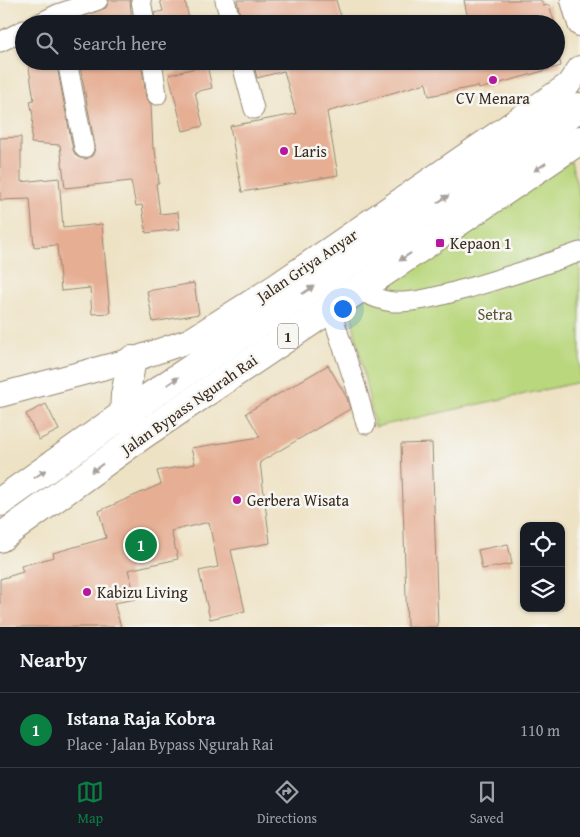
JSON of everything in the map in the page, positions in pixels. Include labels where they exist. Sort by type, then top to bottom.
[{"type":"highway","name":"Jalan Bypass Ngurah Rai","points":[[0,502],[124,414],[580,107]]},
{"type":"highway","name":"Jalan Bypass Ngurah Rai","points":[[0,538],[141,436],[580,140]]},
{"type":"highway","points":[[132,360],[125,395],[124,414],[141,436]]},
{"type":"street","points":[[67,15],[98,0]]},
{"type":"street","points":[[141,0],[144,15]]},
{"type":"street","points":[[225,0],[229,15]]},
{"type":"street","points":[[573,0],[580,24]]},
{"type":"street","points":[[0,42],[15,34]]},
{"type":"street","name":"Jalan Griya Anyar","points":[[0,395],[132,360],[191,340],[276,286],[568,85],[580,68]]},
{"type":"street","points":[[69,70],[84,148]]},
{"type":"street","points":[[153,70],[157,95]]},
{"type":"street","points":[[243,70],[254,109]]},
{"type":"street","points":[[357,289],[371,296],[392,302],[413,301],[512,276],[580,252]]},
{"type":"street","points":[[330,308],[366,424]]},
{"type":"green space","name":"Setra","points":[[571,161],[580,199],[580,382],[375,427],[350,308]]},
{"type":"building","points":[[109,0],[130,0],[131,15],[88,15],[106,8]]},
{"type":"building","points":[[160,0],[185,0],[188,15],[154,15],[154,13],[163,11]]},
{"type":"building","points":[[237,0],[336,0],[340,15],[240,15]]},
{"type":"building","points":[[464,0],[541,0],[543,6],[549,5],[552,15],[467,15]]},
{"type":"building","points":[[29,70],[58,70],[73,150],[76,156],[86,159],[92,156],[95,146],[81,70],[142,70],[146,97],[151,104],[153,149],[155,149],[159,183],[156,183],[160,214],[178,212],[180,229],[146,233],[142,205],[136,206],[131,181],[65,188],[60,145],[31,143],[33,116],[30,101],[34,100]]},
{"type":"building","points":[[188,70],[208,70],[212,88],[195,92],[203,126],[183,131],[169,75]]},
{"type":"building","points":[[255,70],[547,70],[479,89],[478,86],[429,96],[426,83],[327,112],[338,175],[242,192],[230,126],[296,114],[284,71],[257,78]]},
{"type":"building","points":[[21,137],[21,182],[59,178],[63,228],[102,224],[110,313],[92,314],[90,288],[61,291],[57,245],[34,247],[30,199],[0,200],[0,138]]},
{"type":"building","points":[[194,283],[199,314],[153,322],[147,291]]},
{"type":"building","points":[[328,365],[347,398],[350,409],[260,462],[270,543],[231,550],[245,611],[210,619],[199,571],[218,567],[209,522],[171,531],[178,559],[128,570],[136,599],[114,603],[121,627],[0,627],[0,579],[23,572],[21,566],[54,557],[53,553],[106,538],[99,511],[161,484],[157,471],[195,464],[191,448],[260,437],[246,413]]},
{"type":"building","points":[[46,404],[59,430],[39,440],[26,414]]},
{"type":"building","points":[[432,443],[438,627],[407,627],[401,444]]},
{"type":"building","points":[[508,544],[512,564],[482,569],[478,550]]},
{"type":"place","name":"CV Menara","points":[[493,80]]},
{"type":"place","name":"Laris","points":[[284,151]]},
{"type":"place","name":"Kepaon 1","points":[[440,243]]},
{"type":"place","name":"Gerbera Wisata","points":[[237,500]]},
{"type":"place","name":"Istana Raja Kobra","points":[[141,545]]},
{"type":"place","name":"Kabizu Living","points":[[87,592]]}]
